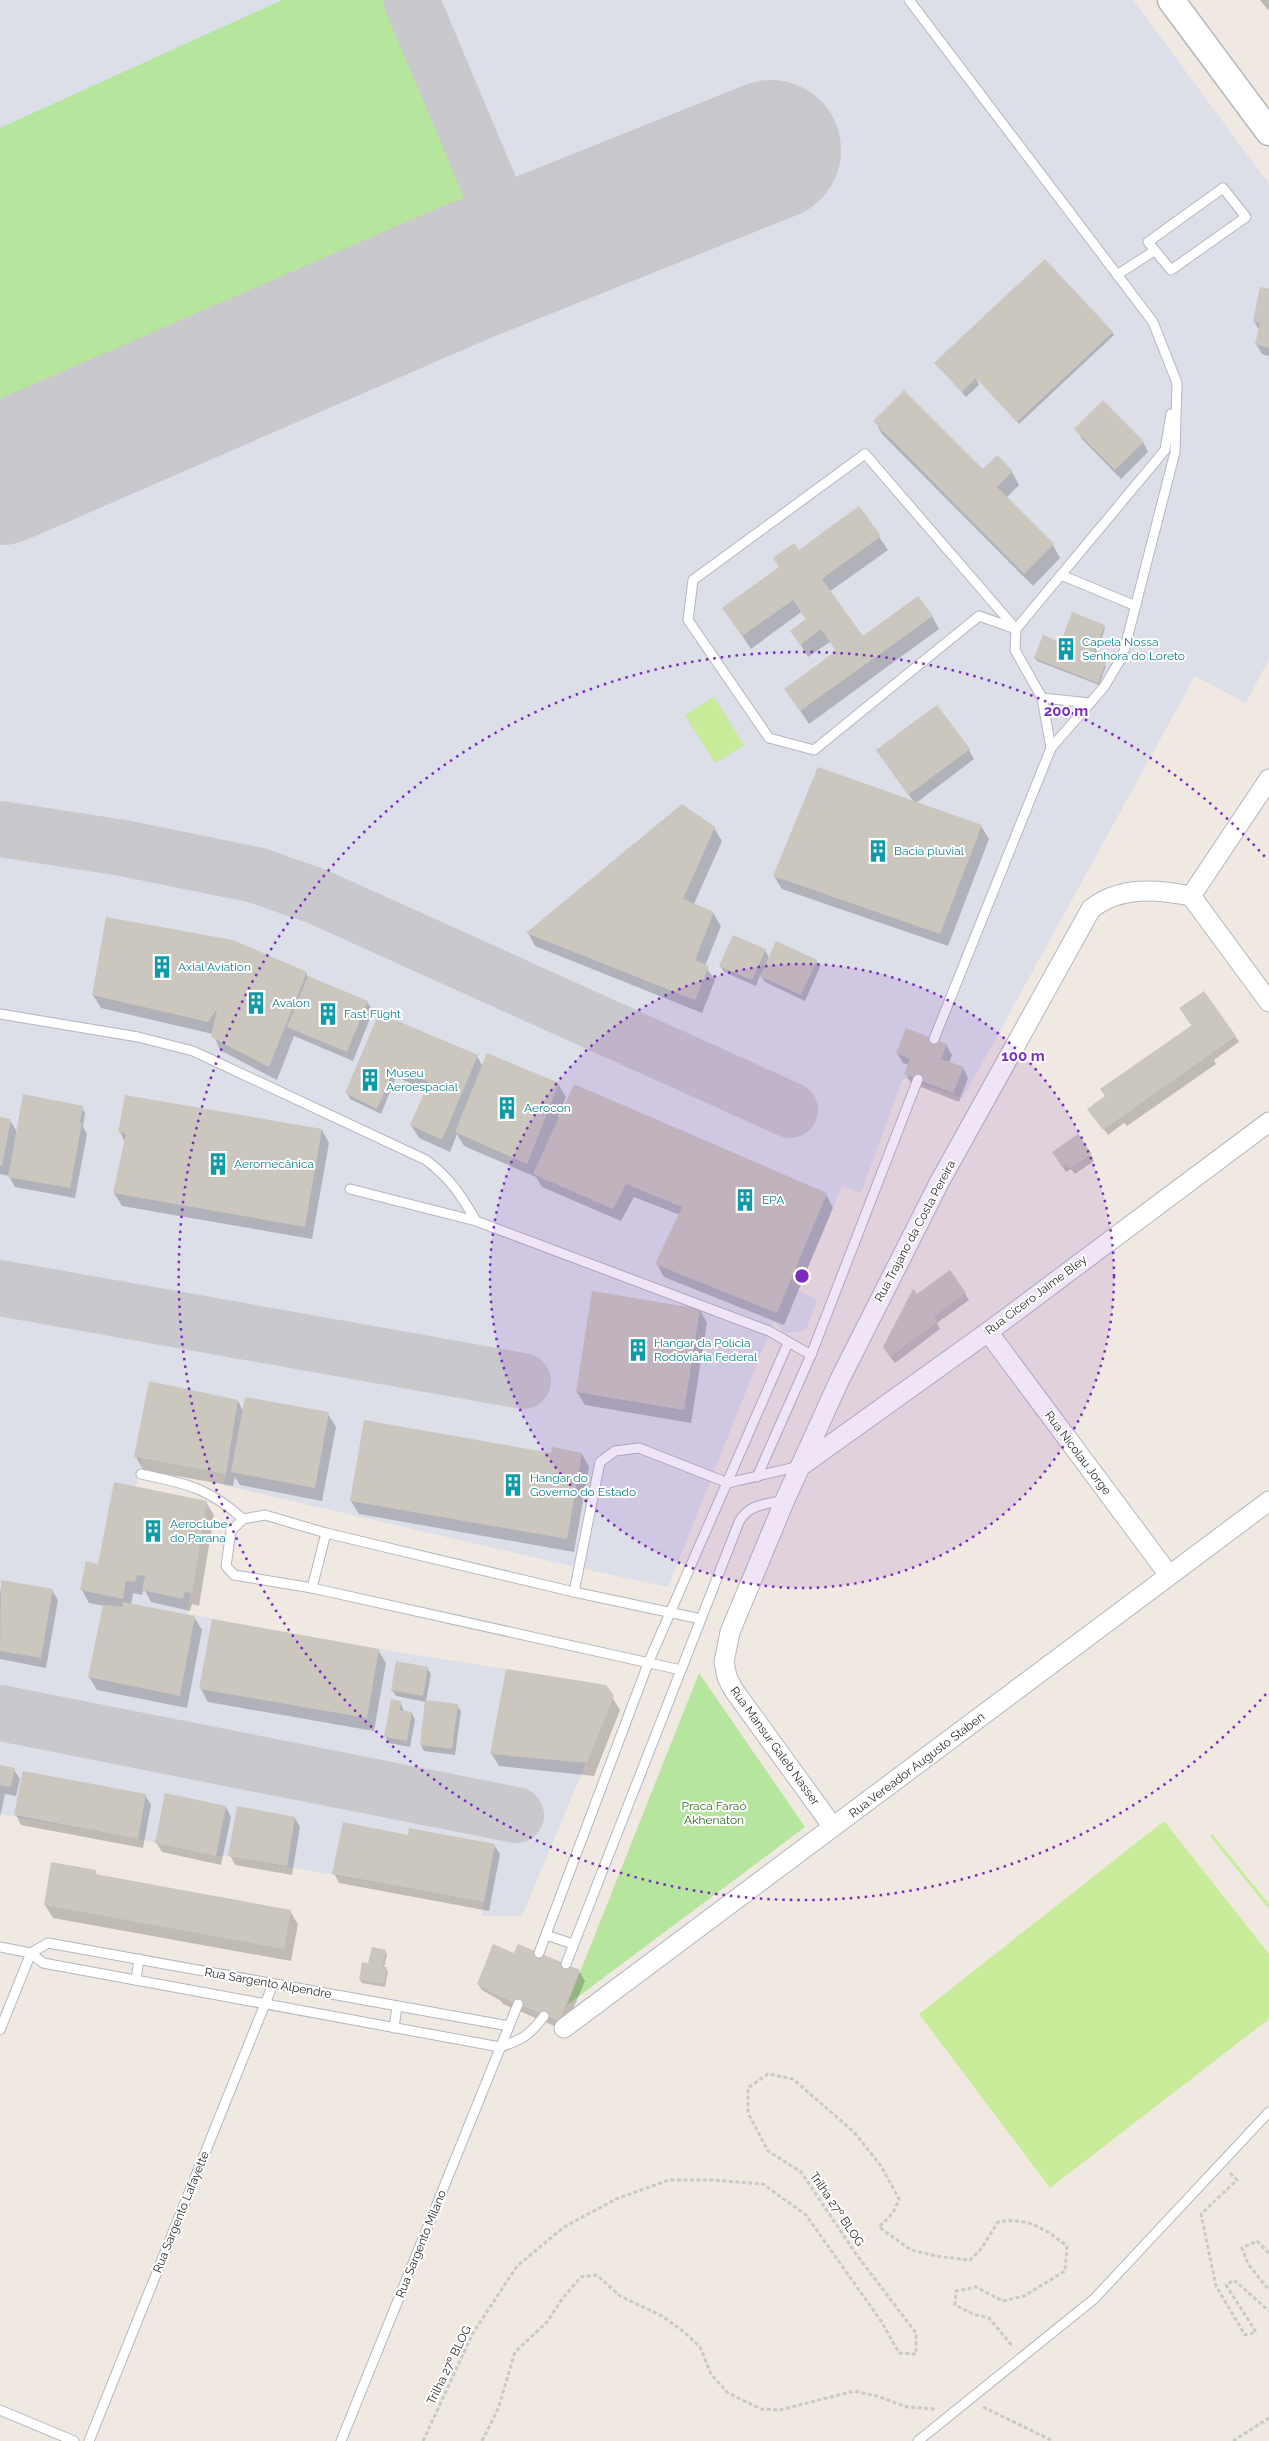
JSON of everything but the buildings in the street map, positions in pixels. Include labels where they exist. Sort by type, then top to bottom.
[{"type":"main road","points":[[1171,0],[1269,132]]},
{"type":"street","points":[[1269,779],[1191,896],[1269,1002]]},
{"type":"street","name":"Rua Trajano da Costa Pereira","points":[[724,1662],[730,1632],[785,1500],[840,1379],[903,1251],[1091,909],[1102,900],[1121,893],[1140,890],[1165,890],[1191,896]]},
{"type":"street","name":"Rua Cícero Jaime Bley","points":[[801,1466],[988,1332],[1269,1122]]},
{"type":"street","name":"Rua Nicolau Jorge","points":[[988,1332],[1169,1575]]},
{"type":"street","name":"Rua Vereador Augusto Staben","points":[[564,2028],[1269,1501]]},
{"type":"street","name":"Rua Mansur Galeb Nasser","points":[[724,1662],[727,1677],[733,1689],[834,1827]]},
{"type":"lane","points":[[909,0],[1153,322],[1177,383],[1175,452],[1123,655],[1104,687],[1051,748],[934,1039]]},
{"type":"lane","points":[[1223,188],[1246,217],[1171,270],[1154,251],[1148,242],[1223,188]]},
{"type":"lane","points":[[1117,275],[1154,251]]},
{"type":"lane","points":[[1051,748],[1042,698],[1015,650],[1016,629],[1165,450],[1177,383]]},
{"type":"lane","points":[[866,454],[1016,629],[979,616],[814,750],[768,738],[688,620],[693,580],[866,454]]},
{"type":"lane","points":[[1061,575],[1136,606]]},
{"type":"lane","points":[[1042,698],[1090,703]]},
{"type":"lane","points":[[0,1014],[138,1037],[192,1051],[426,1160],[455,1185],[476,1221]]},
{"type":"lane","points":[[757,1477],[811,1355],[918,1079]]},
{"type":"lane","points":[[350,1189],[476,1221],[769,1331],[788,1344],[811,1355]]},
{"type":"lane","points":[[539,1953],[649,1661],[788,1344]]},
{"type":"lane","points":[[574,1592],[600,1462],[615,1451],[639,1448],[728,1483],[801,1466]]},
{"type":"lane","points":[[142,1474],[194,1486],[223,1502],[243,1519]]},
{"type":"lane","points":[[566,1964],[743,1514],[750,1508],[785,1500]]},
{"type":"lane","points":[[682,1670],[649,1661],[312,1588],[234,1575],[226,1566],[231,1530],[243,1519],[265,1515],[326,1533],[574,1592],[701,1619]]},
{"type":"lane","points":[[312,1588],[326,1533]]},
{"type":"lane","points":[[546,1935],[573,1944]]},
{"type":"lane","name":"Rua Sargento Alpendre","points":[[31,1953],[48,1943],[509,2026]]},
{"type":"lane","name":"Rua Sargento Alpendre","points":[[0,1947],[31,1953],[43,1963],[500,2047]]},
{"type":"lane","points":[[0,2030],[31,1953]]},
{"type":"lane","points":[[136,1980],[139,1959]]},
{"type":"lane","name":"Rua Sargento Lafayette","points":[[89,2441],[273,1984]]},
{"type":"lane","name":"Rua Sargento Milano","points":[[341,2441],[518,2004]]},
{"type":"lane","points":[[394,2028],[398,2006]]},
{"type":"lane","points":[[500,2047],[518,2042],[532,2032],[544,2016]]},
{"type":"lane","points":[[918,2441],[1094,2299],[1269,2112]]},
{"type":"lane","points":[[0,2410],[74,2441]]},
{"type":"path","name":"Trilha 27º BLOG","points":[[423,2441],[473,2333],[517,2266],[564,2227],[616,2199],[669,2180],[712,2180],[763,2184],[806,2215],[881,2321],[899,2353],[916,2354],[916,2333],[856,2254],[801,2172],[768,2151],[748,2113],[748,2088],[768,2074],[793,2079],[854,2132],[881,2166],[899,2199],[893,2213],[879,2227],[911,2250],[936,2256],[970,2260],[982,2249],[998,2222],[1015,2219],[1044,2229],[1067,2246],[1065,2271],[1024,2296],[1004,2301],[976,2287],[956,2292],[956,2305],[973,2314],[989,2318],[1022,2357]]},
{"type":"path","points":[[1221,2162],[1237,2180],[1201,2214],[1216,2286],[1245,2335],[1256,2332],[1226,2286],[1234,2280],[1269,2310]]},
{"type":"path","points":[[1269,2253],[1257,2241],[1242,2248],[1248,2264],[1269,2290]]},
{"type":"path","points":[[482,2441],[498,2409],[515,2352],[547,2322],[562,2299],[581,2277],[597,2275],[620,2296],[662,2316],[684,2332],[700,2347],[711,2374],[728,2393],[761,2409],[780,2410],[854,2392],[877,2396],[907,2408],[934,2409],[968,2400],[1053,2441]]},
{"type":"path","points":[[1233,2441],[1269,2418]]},
{"type":"shaded area","points":[[0,0],[1133,0],[1269,184],[1269,659],[1246,703],[1195,676],[963,1098],[903,1078],[861,1193],[842,1186],[798,1290],[817,1300],[806,1330],[785,1333],[774,1321],[668,1587],[223,1485],[226,1474],[142,1459],[136,1487],[207,1501],[187,1614],[379,1649],[606,1685],[614,1696],[522,1916],[481,1916],[484,1902],[228,1856],[216,1856],[138,1839],[0,1814]]},
{"type":"green space","points":[[282,0],[391,0],[484,197],[480,223],[0,427],[0,128]]},
{"type":"green space","points":[[714,697],[744,745],[715,763],[685,715]]},
{"type":"green space","name":"Praca Faraó Akhenaton","points":[[699,1673],[805,1827],[567,2005]]},
{"type":"green space","points":[[1164,1821],[1269,1954],[1269,2019],[1050,2188],[919,2014]]},
{"type":"green space","points":[[1212,1834],[1269,1904],[1269,1909],[1210,1836]]},
{"type":"taxiway","points":[[411,0],[491,190],[492,216],[488,236],[479,254],[462,274]]},
{"type":"taxiway","points":[[0,829],[123,848],[256,875],[316,896],[790,1110]]},
{"type":"taxiway","points":[[0,1288],[523,1381]]},
{"type":"taxiway","points":[[0,1713],[516,1815]]},
{"type":"runway","points":[[0,475],[462,274],[771,150]]},
{"type":"place","name":"Capela Nossa Senhora do Loreto","points":[[1066,649]]},
{"type":"place","name":"Bacia pluvial","points":[[878,851]]},
{"type":"place","name":"Axial Aviation","points":[[162,967]]},
{"type":"place","name":"Avalon","points":[[256,1003]]},
{"type":"place","name":"Fast Flight","points":[[328,1014]]},
{"type":"place","name":"Museu Aeroespacial","points":[[370,1080]]},
{"type":"place","name":"Aerocon","points":[[507,1108]]},
{"type":"place","name":"Aeromecânica","points":[[218,1164]]},
{"type":"place","name":"EPA","points":[[745,1200]]},
{"type":"place","name":"Hangar da Polícia Rodoviária Federal","points":[[638,1350]]},
{"type":"place","name":"Hangar do Governo do Estado","points":[[513,1485]]},
{"type":"place","name":"Aeroclube do Parana","points":[[153,1531]]}]
